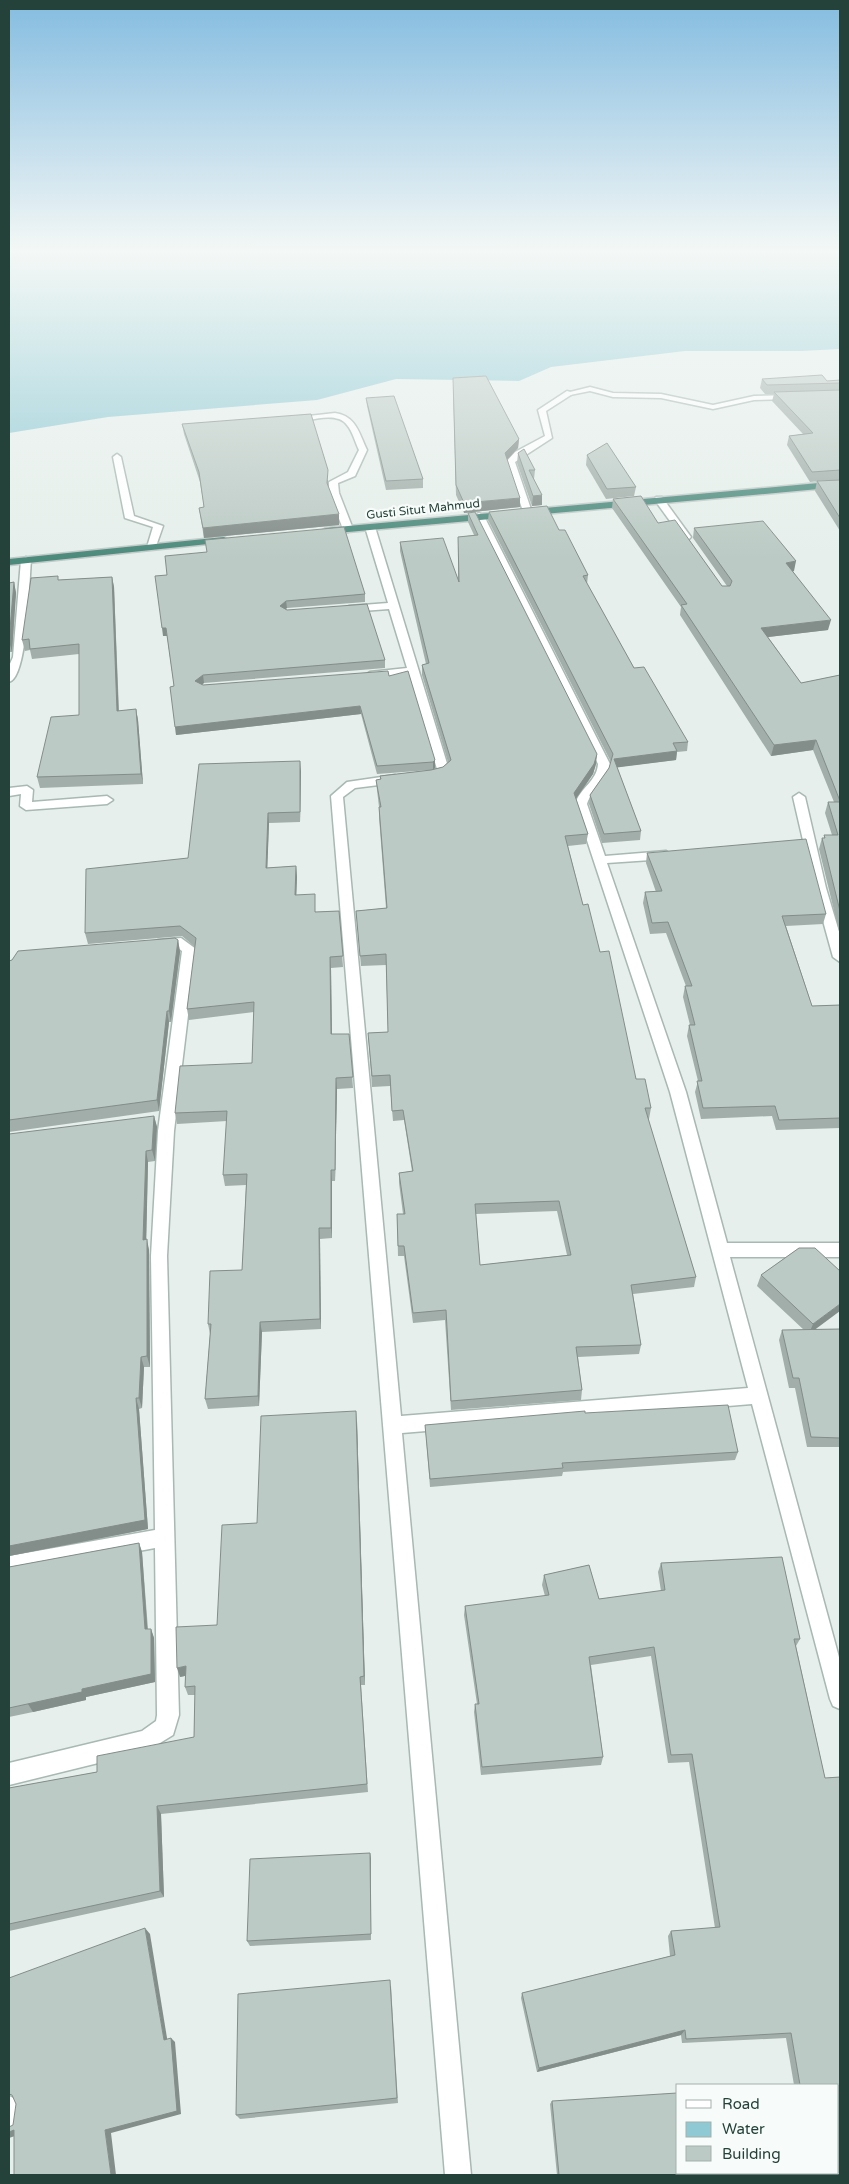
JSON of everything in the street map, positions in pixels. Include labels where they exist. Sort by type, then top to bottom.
[{"type":"highway","name":"Gusti Situt Mahmud","points":[[319,532],[659,499],[840,484]]},
{"type":"highway","points":[[9,562],[231,540]]},
{"type":"street","points":[[527,512],[510,462],[517,456],[546,441],[549,436],[547,425],[542,418],[542,410],[570,394],[590,390],[613,395],[662,396],[713,406],[754,398],[802,396]]},
{"type":"street","points":[[282,422],[334,416],[346,419],[352,428],[363,450],[361,458],[352,474],[333,482],[334,493],[348,529]]},
{"type":"street","points":[[117,457],[130,518],[158,526],[152,547]]},
{"type":"street","points":[[659,499],[694,549]]},
{"type":"street","points":[[479,516],[604,764],[602,777],[581,800],[678,1092],[840,1699]]},
{"type":"street","points":[[370,527],[415,671],[443,770],[437,775],[350,785],[337,796],[458,2175]]},
{"type":"street","points":[[9,679],[18,657],[26,560]]},
{"type":"street","points":[[339,609],[395,605]]},
{"type":"street","points":[[358,676],[415,671]]},
{"type":"street","points":[[9,792],[27,790],[26,806],[107,800]]},
{"type":"street","points":[[799,797],[805,845],[840,957]]},
{"type":"street","points":[[600,860],[680,854]]},
{"type":"street","points":[[9,1774],[146,1740],[165,1727],[168,1715],[159,1256],[168,1118],[189,949],[181,943],[143,946]]},
{"type":"street","points":[[149,1120],[168,1118]]},
{"type":"street","points":[[721,1250],[840,1250]]},
{"type":"street","points":[[393,1425],[759,1396]]},
{"type":"street","points":[[9,1565],[166,1537]]},
{"type":"street","points":[[9,2108],[9,2119]]},
{"type":"water","points":[[9,355],[652,355],[551,367],[519,381],[396,379],[317,400],[108,417],[9,433]]},
{"type":"building","points":[[822,375],[827,381],[840,380],[840,383],[767,385],[762,379]]},
{"type":"building","points":[[486,376],[519,439],[505,453],[520,498],[464,503],[456,485],[453,378]]},
{"type":"building","points":[[840,390],[840,470],[812,472],[789,436],[813,433],[774,392]]},
{"type":"building","points":[[394,396],[423,479],[386,481],[366,398]]},
{"type":"building","points":[[311,414],[328,470],[327,483],[339,514],[203,528],[199,508],[204,507],[199,472],[182,424]]},
{"type":"building","points":[[607,443],[636,487],[607,489],[587,455]]},
{"type":"building","points":[[524,449],[535,470],[529,470],[542,495],[533,496],[518,453]]},
{"type":"building","points":[[840,480],[840,518],[817,481]]},
{"type":"building","points":[[641,496],[658,523],[675,520],[722,586],[730,586],[732,581],[694,528],[763,521],[796,561],[786,563],[831,620],[761,628],[801,683],[840,675],[840,801],[816,740],[774,745],[681,605],[687,604],[613,499]]},
{"type":"building","points":[[547,506],[559,530],[565,530],[588,575],[583,576],[634,668],[644,667],[688,742],[673,743],[677,751],[614,759],[641,831],[604,834],[590,795],[609,768],[613,754],[489,512]]},
{"type":"building","points":[[475,512],[597,754],[594,764],[574,793],[588,834],[565,836],[583,905],[588,904],[600,952],[609,951],[636,1079],[645,1079],[651,1108],[645,1108],[696,1277],[631,1285],[641,1345],[576,1347],[582,1390],[451,1401],[446,1310],[413,1313],[404,1246],[398,1246],[397,1214],[405,1214],[399,1173],[413,1171],[403,1110],[392,1111],[390,1075],[372,1076],[368,1033],[388,1032],[386,954],[360,956],[356,911],[387,908],[379,807],[381,807],[376,780],[381,779],[380,776],[443,767],[451,760],[422,665],[429,663],[400,542],[443,538],[459,582],[458,537],[478,535],[468,513]],"holes":[[[559,1201],[571,1255],[480,1265],[475,1204]]]},
{"type":"building","points":[[344,527],[365,594],[286,601],[280,606],[287,610],[367,604],[385,660],[203,675],[195,681],[203,685],[388,671],[389,676],[408,671],[435,760],[433,762],[377,766],[360,706],[175,727],[170,687],[174,686],[166,628],[162,628],[155,576],[167,575],[165,556],[207,552],[205,540]]},
{"type":"building","points":[[58,576],[58,580],[112,577],[117,711],[136,709],[141,774],[37,777],[51,717],[79,715],[79,644],[30,649],[29,639],[22,640],[31,578]]},
{"type":"building","points":[[14,582],[9,641],[9,583]]},
{"type":"building","points":[[300,761],[300,812],[268,813],[266,868],[296,866],[295,895],[315,894],[315,912],[339,911],[343,956],[330,957],[331,1034],[349,1034],[353,1077],[336,1078],[335,1170],[331,1170],[331,1228],[319,1228],[320,1319],[260,1322],[258,1396],[205,1399],[211,1324],[208,1324],[210,1271],[242,1270],[247,1174],[223,1175],[227,1111],[175,1113],[180,1066],[252,1063],[254,1002],[187,1009],[196,938],[180,926],[85,933],[86,869],[188,858],[199,764]]},
{"type":"building","points":[[828,802],[840,802],[840,911],[822,838],[825,838],[824,835],[838,835]]},
{"type":"building","points":[[806,839],[826,914],[782,916],[812,1006],[840,1005],[840,1118],[779,1120],[775,1106],[703,1108],[697,1081],[702,1081],[689,1025],[695,1025],[685,986],[692,986],[668,922],[652,923],[645,892],[662,891],[647,853]]},
{"type":"building","points":[[175,938],[178,940],[169,1011],[167,1011],[157,1100],[9,1120],[9,961],[12,960],[18,951]]},
{"type":"building","points":[[154,1116],[152,1150],[146,1151],[143,1240],[147,1239],[147,1356],[141,1357],[139,1398],[136,1398],[145,1520],[9,1546],[9,1134]]},
{"type":"building","points":[[799,1248],[815,1248],[840,1271],[840,1304],[813,1324],[761,1275]]},
{"type":"building","points":[[840,1329],[840,1438],[811,1437],[799,1378],[793,1378],[782,1330]]},
{"type":"building","points":[[728,1405],[738,1452],[562,1463],[563,1468],[430,1479],[425,1425],[585,1411],[585,1413]]},
{"type":"building","points":[[356,1411],[364,1676],[360,1677],[367,1784],[157,1806],[160,1891],[9,1924],[9,1788],[97,1772],[97,1756],[194,1737],[195,1686],[185,1687],[186,1666],[177,1668],[176,1627],[217,1625],[222,1525],[257,1523],[261,1416]]},
{"type":"building","points":[[139,1543],[145,1629],[151,1629],[151,1674],[9,1708],[9,1567]]},
{"type":"building","points":[[782,1557],[800,1639],[794,1639],[825,1778],[840,1777],[840,2175],[816,2175],[839,2174],[839,2084],[800,2084],[791,2033],[686,2039],[685,2030],[539,2068],[522,1993],[675,1955],[671,1931],[720,1927],[692,1754],[671,1755],[654,1647],[589,1657],[603,1757],[482,1767],[475,1704],[479,1704],[465,1606],[549,1595],[544,1575],[589,1565],[599,1599],[665,1590],[661,1563]]},
{"type":"building","points":[[370,1853],[371,1934],[247,1941],[250,1859]]},
{"type":"building","points":[[145,1928],[164,2040],[171,2038],[177,2111],[105,2130],[111,2175],[14,2175],[14,2130],[9,2132],[9,2127],[13,2125],[16,2104],[12,2095],[9,2094],[9,1978]]},
{"type":"building","points":[[390,1980],[397,2098],[236,2115],[238,1994]]},
{"type":"building","points":[[676,2093],[676,2174],[688,2175],[559,2175],[552,2101]]}]
